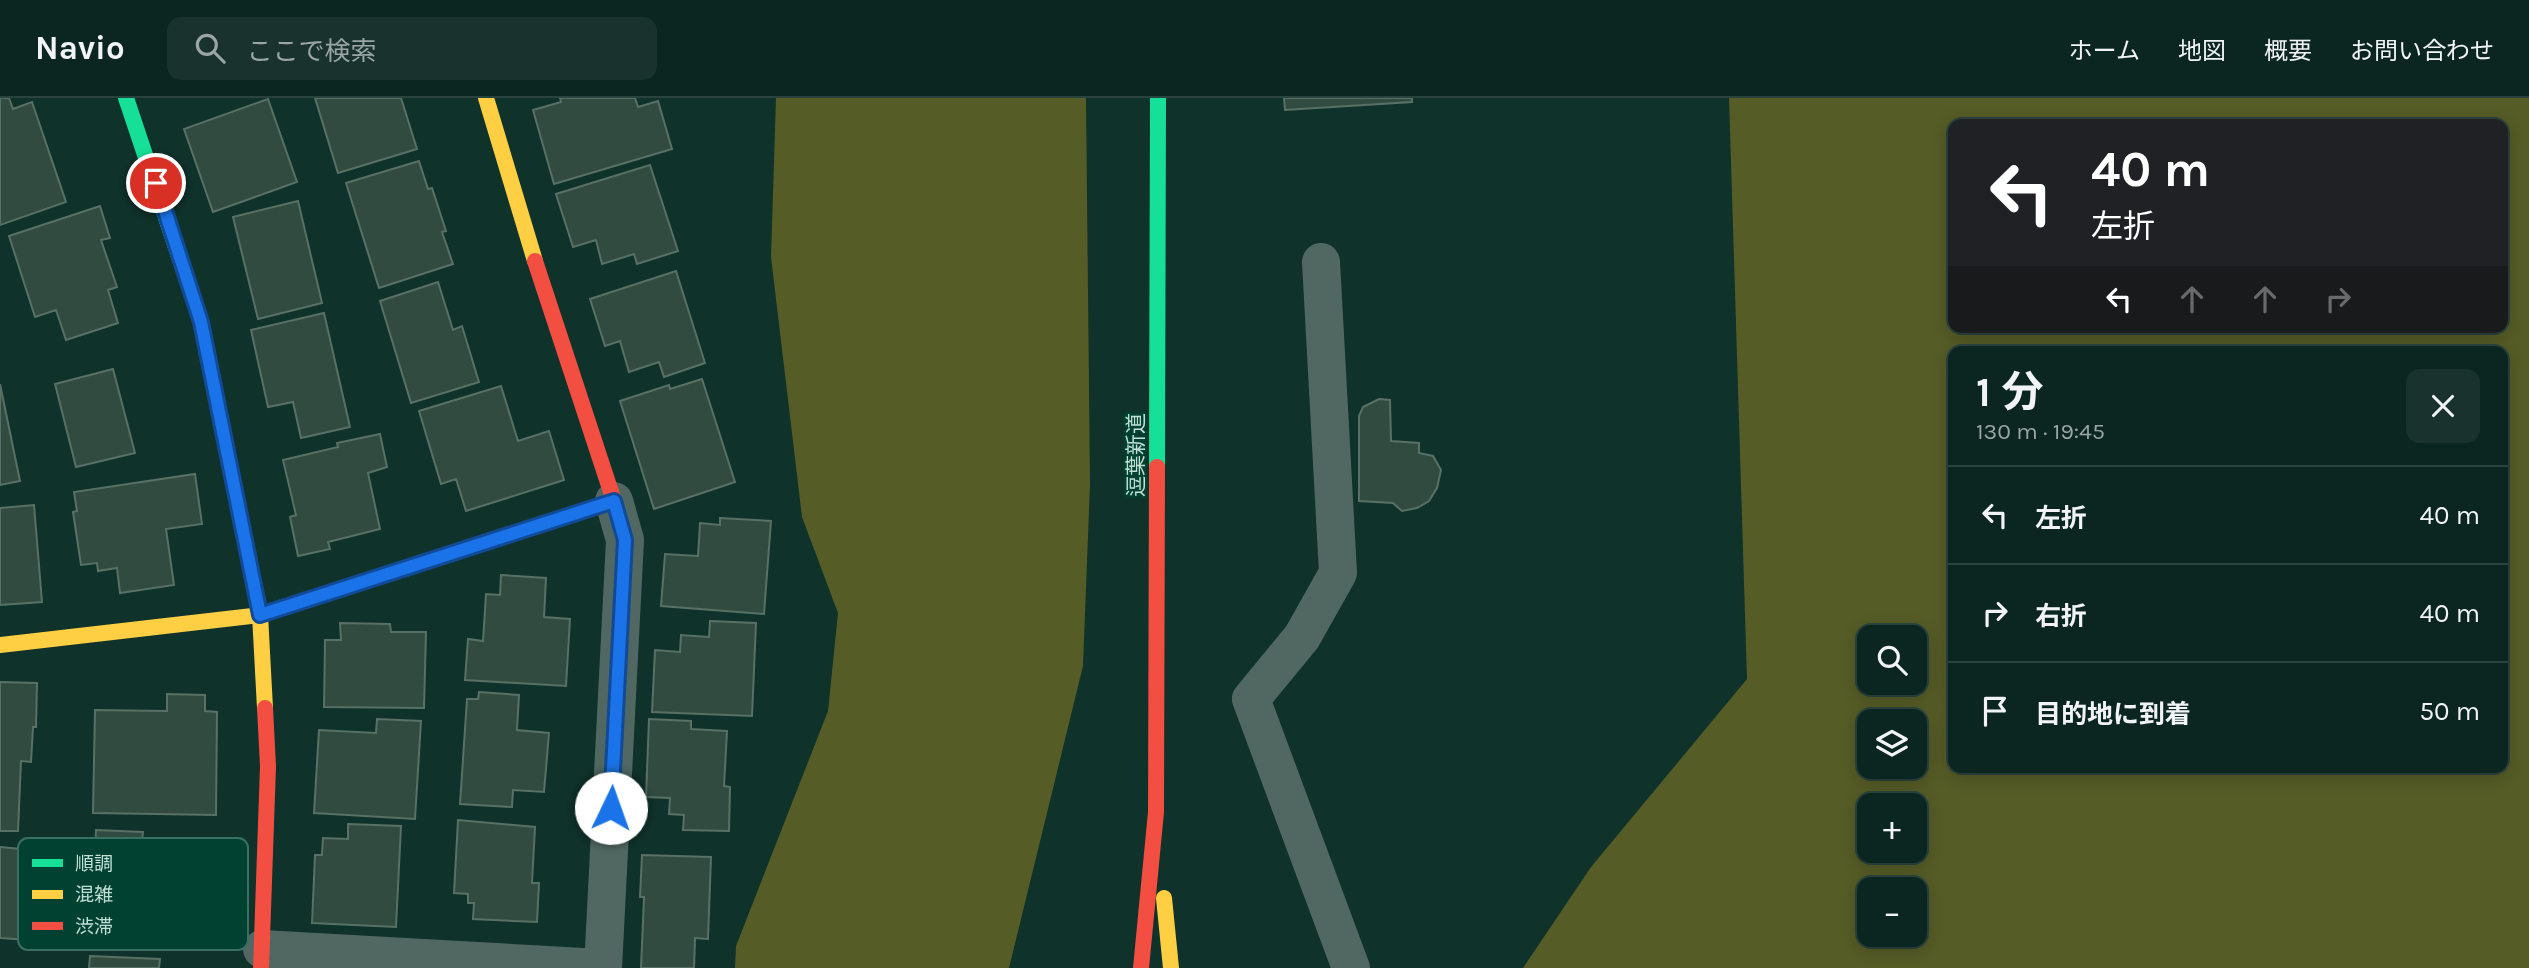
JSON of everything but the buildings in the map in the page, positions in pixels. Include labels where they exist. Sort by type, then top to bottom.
[{"type":"street","points":[[126,98],[201,322],[260,615],[268,766],[262,958],[602,968],[625,540],[540,279],[485,98]]},
{"type":"street","name":"逗葉新道","points":[[1141,968],[1156,812],[1158,98]]},
{"type":"street","points":[[1321,262],[1339,573],[1302,637],[1251,699],[1351,968]]},
{"type":"street","points":[[0,645],[260,615],[614,501]]},
{"type":"street","name":"逗葉新道","points":[[1156,812],[1171,968]]},
{"type":"green space","points":[[776,98],[1086,98],[1090,484],[1083,666],[1009,968],[735,968],[736,946],[828,711],[838,613],[802,517],[771,257]]},
{"type":"green space","points":[[1729,98],[2529,98],[2529,968],[1523,968],[1591,867],[1747,679]]},
{"type":"traffic: fast","points":[[126,98],[201,322],[211,371]]},
{"type":"traffic: fast","points":[[1157,467],[1158,98]]},
{"type":"traffic: slow","points":[[486,98],[535,261]]},
{"type":"traffic: slow","points":[[211,371],[260,615],[265,708]]},
{"type":"traffic: slow","points":[[0,645],[260,615],[590,509]]},
{"type":"traffic: slow","points":[[1164,898],[1171,968]]},
{"type":"traffic: jam","points":[[535,261],[614,501],[590,509]]},
{"type":"traffic: jam","points":[[1141,968],[1156,812],[1157,467]]},
{"type":"traffic: jam","points":[[261,968],[268,766],[265,708]]},
{"type":"route","points":[[156,183],[201,322],[260,615],[614,501],[625,540],[611,808]]}]
